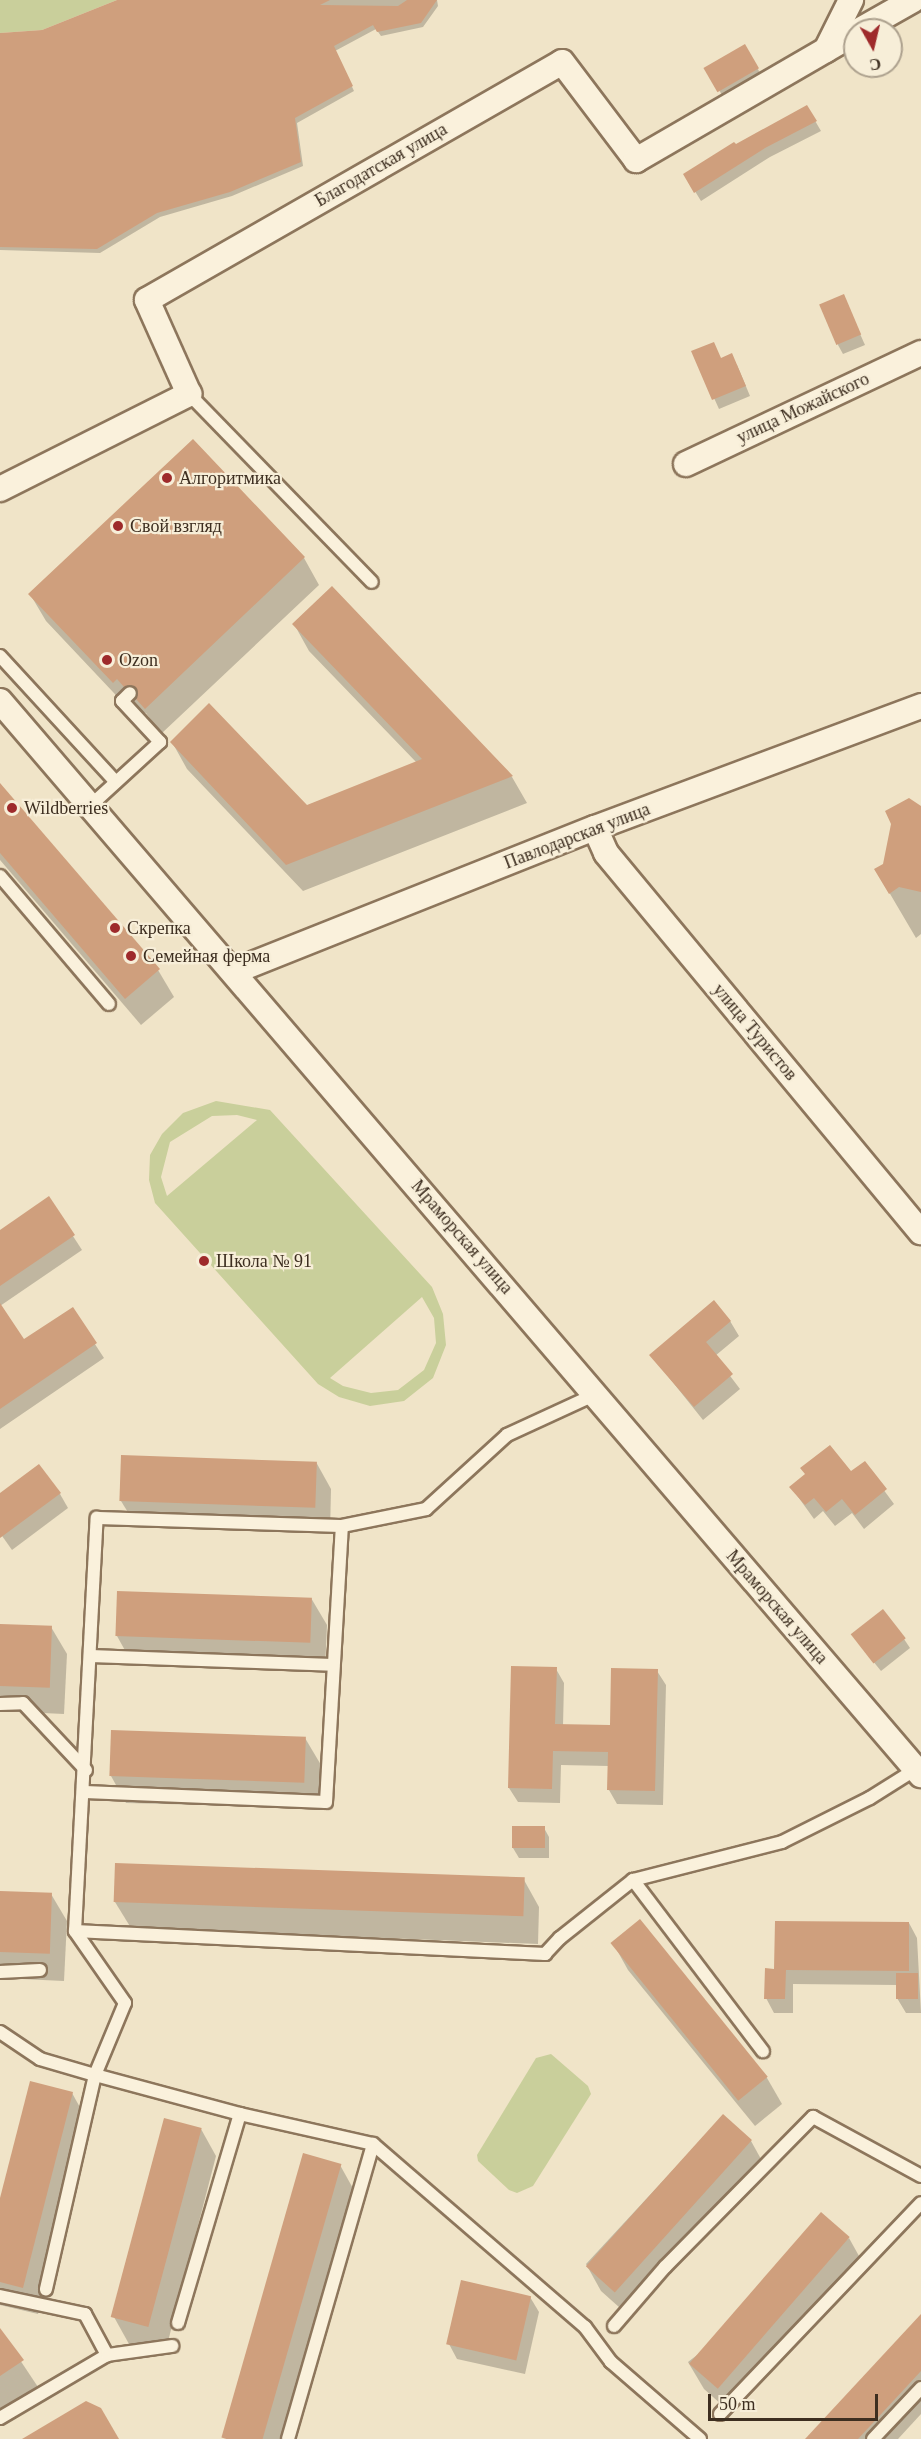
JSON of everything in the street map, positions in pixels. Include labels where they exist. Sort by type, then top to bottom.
[{"type":"street","points":[[826,50],[851,0]]},
{"type":"street","points":[[881,18],[913,0]]},
{"type":"street","name":"Благодатская улица","points":[[189,394],[147,300],[562,62],[636,160],[843,40]]},
{"type":"street","name":"улица Можайского","points":[[687,464],[921,353]]},
{"type":"street","points":[[0,489],[189,394]]},
{"type":"street","name":"Мраморская улица","points":[[0,701],[235,971],[919,1772]]},
{"type":"street","name":"Павлодарская улица","points":[[235,971],[595,828],[921,706]]},
{"type":"street","name":"улица Туристов","points":[[595,828],[606,854],[921,1232]]},
{"type":"lane","points":[[189,394],[372,582]]},
{"type":"lane","points":[[0,656],[116,782]]},
{"type":"lane","points":[[90,806],[160,742],[122,701],[130,693]]},
{"type":"lane","points":[[0,876],[109,1004]]},
{"type":"lane","points":[[46,2289],[95,2075],[125,2003],[75,1931],[85,1792],[97,1518],[342,1526],[426,1509],[507,1435],[596,1394]]},
{"type":"lane","points":[[85,1792],[326,1802],[342,1526]]},
{"type":"lane","points":[[90,1656],[333,1665]]},
{"type":"lane","points":[[0,1704],[23,1703],[86,1770]]},
{"type":"lane","points":[[75,1931],[545,1954],[560,1938],[633,1880],[782,1842],[919,1772]]},
{"type":"lane","points":[[633,1880],[763,2051]]},
{"type":"lane","points":[[0,1972],[40,1970]]},
{"type":"lane","points":[[0,2032],[40,2059],[240,2114],[373,2144],[585,2327],[612,2362],[700,2439]]},
{"type":"lane","points":[[178,2323],[240,2114]]},
{"type":"lane","points":[[614,2326],[665,2266],[813,2117],[921,2176]]},
{"type":"lane","points":[[288,2439],[373,2144]]},
{"type":"lane","points":[[720,2414],[921,2203]]},
{"type":"lane","points":[[0,2296],[85,2314],[107,2355]]},
{"type":"lane","points":[[0,2418],[107,2355],[171,2346]]},
{"type":"lane","points":[[873,2439],[921,2388]]},
{"type":"green space","points":[[0,0],[117,0],[42,30],[0,33]]},
{"type":"green space","points":[[216,1101],[270,1110],[432,1287],[443,1314],[446,1345],[433,1378],[404,1401],[370,1406],[339,1397],[318,1384],[155,1203],[149,1180],[150,1155],[162,1134],[183,1113]],"holes":[[[237,1115],[257,1120],[167,1196],[161,1177],[170,1142],[212,1116]],[[422,1297],[434,1318],[436,1343],[424,1370],[398,1390],[371,1393],[343,1386],[330,1378]]]},
{"type":"green space","points":[[551,2054],[588,2086],[591,2094],[533,2186],[517,2193],[509,2190],[478,2161],[477,2155],[536,2058]]},
{"type":"building","points":[[117,0],[330,0],[320,5],[398,6],[407,0],[437,0],[421,23],[377,32],[373,25],[334,46],[353,86],[295,118],[301,162],[230,192],[157,213],[97,249],[0,247],[0,33],[42,30]]},
{"type":"building","points":[[745,44],[759,68],[717,92],[703,68]]},
{"type":"building","points":[[807,105],[817,121],[765,148],[694,193],[683,174],[734,142],[736,144]]},
{"type":"building","points":[[844,294],[861,335],[836,345],[819,305]]},
{"type":"building","points":[[714,342],[721,358],[732,353],[746,386],[712,400],[691,351]]},
{"type":"building","points":[[193,439],[305,557],[145,709],[136,699],[135,687],[124,687],[117,679],[113,683],[28,594]]},
{"type":"building","points":[[332,586],[513,776],[286,865],[170,742],[209,703],[307,805],[422,759],[292,624]]},
{"type":"building","points":[[0,783],[160,969],[125,999],[0,853]]},
{"type":"building","points":[[909,798],[921,806],[921,892],[899,887],[889,894],[874,869],[883,864],[891,824],[885,811]]},
{"type":"building","points":[[49,1196],[75,1235],[0,1286],[0,1230]]},
{"type":"building","points":[[714,1300],[731,1321],[706,1342],[733,1374],[694,1407],[649,1355]]},
{"type":"building","points":[[0,1303],[24,1339],[73,1307],[97,1343],[0,1409]]},
{"type":"building","points":[[830,1445],[851,1471],[865,1461],[887,1489],[855,1515],[842,1499],[826,1512],[814,1498],[805,1505],[789,1487],[805,1474],[800,1468]]},
{"type":"building","points":[[121,1455],[317,1462],[315,1508],[119,1501]]},
{"type":"building","points":[[39,1464],[61,1493],[0,1538],[0,1493]]},
{"type":"building","points":[[117,1591],[312,1598],[310,1643],[115,1636]]},
{"type":"building","points":[[883,1609],[906,1638],[873,1663],[851,1634]]},
{"type":"building","points":[[0,1624],[52,1626],[50,1688],[0,1686]]},
{"type":"building","points":[[511,1666],[557,1667],[555,1724],[610,1725],[611,1668],[658,1669],[655,1791],[607,1790],[608,1752],[553,1751],[552,1789],[508,1788]]},
{"type":"building","points":[[111,1730],[306,1737],[304,1783],[109,1776]]},
{"type":"building","points":[[512,1826],[545,1826],[545,1848],[512,1848]]},
{"type":"building","points":[[115,1863],[525,1877],[523,1916],[114,1902]]},
{"type":"building","points":[[0,1891],[52,1893],[50,1954],[0,1952]]},
{"type":"building","points":[[640,1919],[768,2077],[738,2101],[610,1943]]},
{"type":"building","points":[[775,1921],[909,1922],[909,1971],[786,1970],[785,1999],[764,1999],[765,1968],[774,1969]]},
{"type":"building","points":[[896,1973],[918,1973],[918,1999],[896,1999]]},
{"type":"building","points":[[30,2081],[73,2092],[23,2288],[0,2282],[0,2198]]},
{"type":"building","points":[[723,2114],[752,2140],[615,2292],[586,2266]]},
{"type":"building","points":[[164,2118],[202,2128],[148,2327],[111,2317]]},
{"type":"building","points":[[303,2153],[341,2164],[263,2439],[221,2438]]},
{"type":"building","points":[[821,2212],[850,2237],[718,2389],[689,2364]]},
{"type":"building","points":[[461,2280],[531,2296],[516,2361],[446,2344]]},
{"type":"building","points":[[921,2314],[921,2371],[858,2439],[805,2439]]},
{"type":"building","points":[[0,2328],[24,2360],[0,2376]]},
{"type":"building","points":[[86,2401],[101,2408],[119,2439],[22,2439]]},
{"type":"place","name":"Алгоритмика","points":[[167,478]]},
{"type":"place","name":"Свой взгляд","points":[[118,526]]},
{"type":"place","name":"Ozon","points":[[107,660]]},
{"type":"place","name":"Wildberries","points":[[12,808]]},
{"type":"place","name":"Скрепка","points":[[115,928]]},
{"type":"place","name":"Семейная ферма","points":[[131,956]]},
{"type":"place","name":"Школа № 91","points":[[204,1261]]}]
